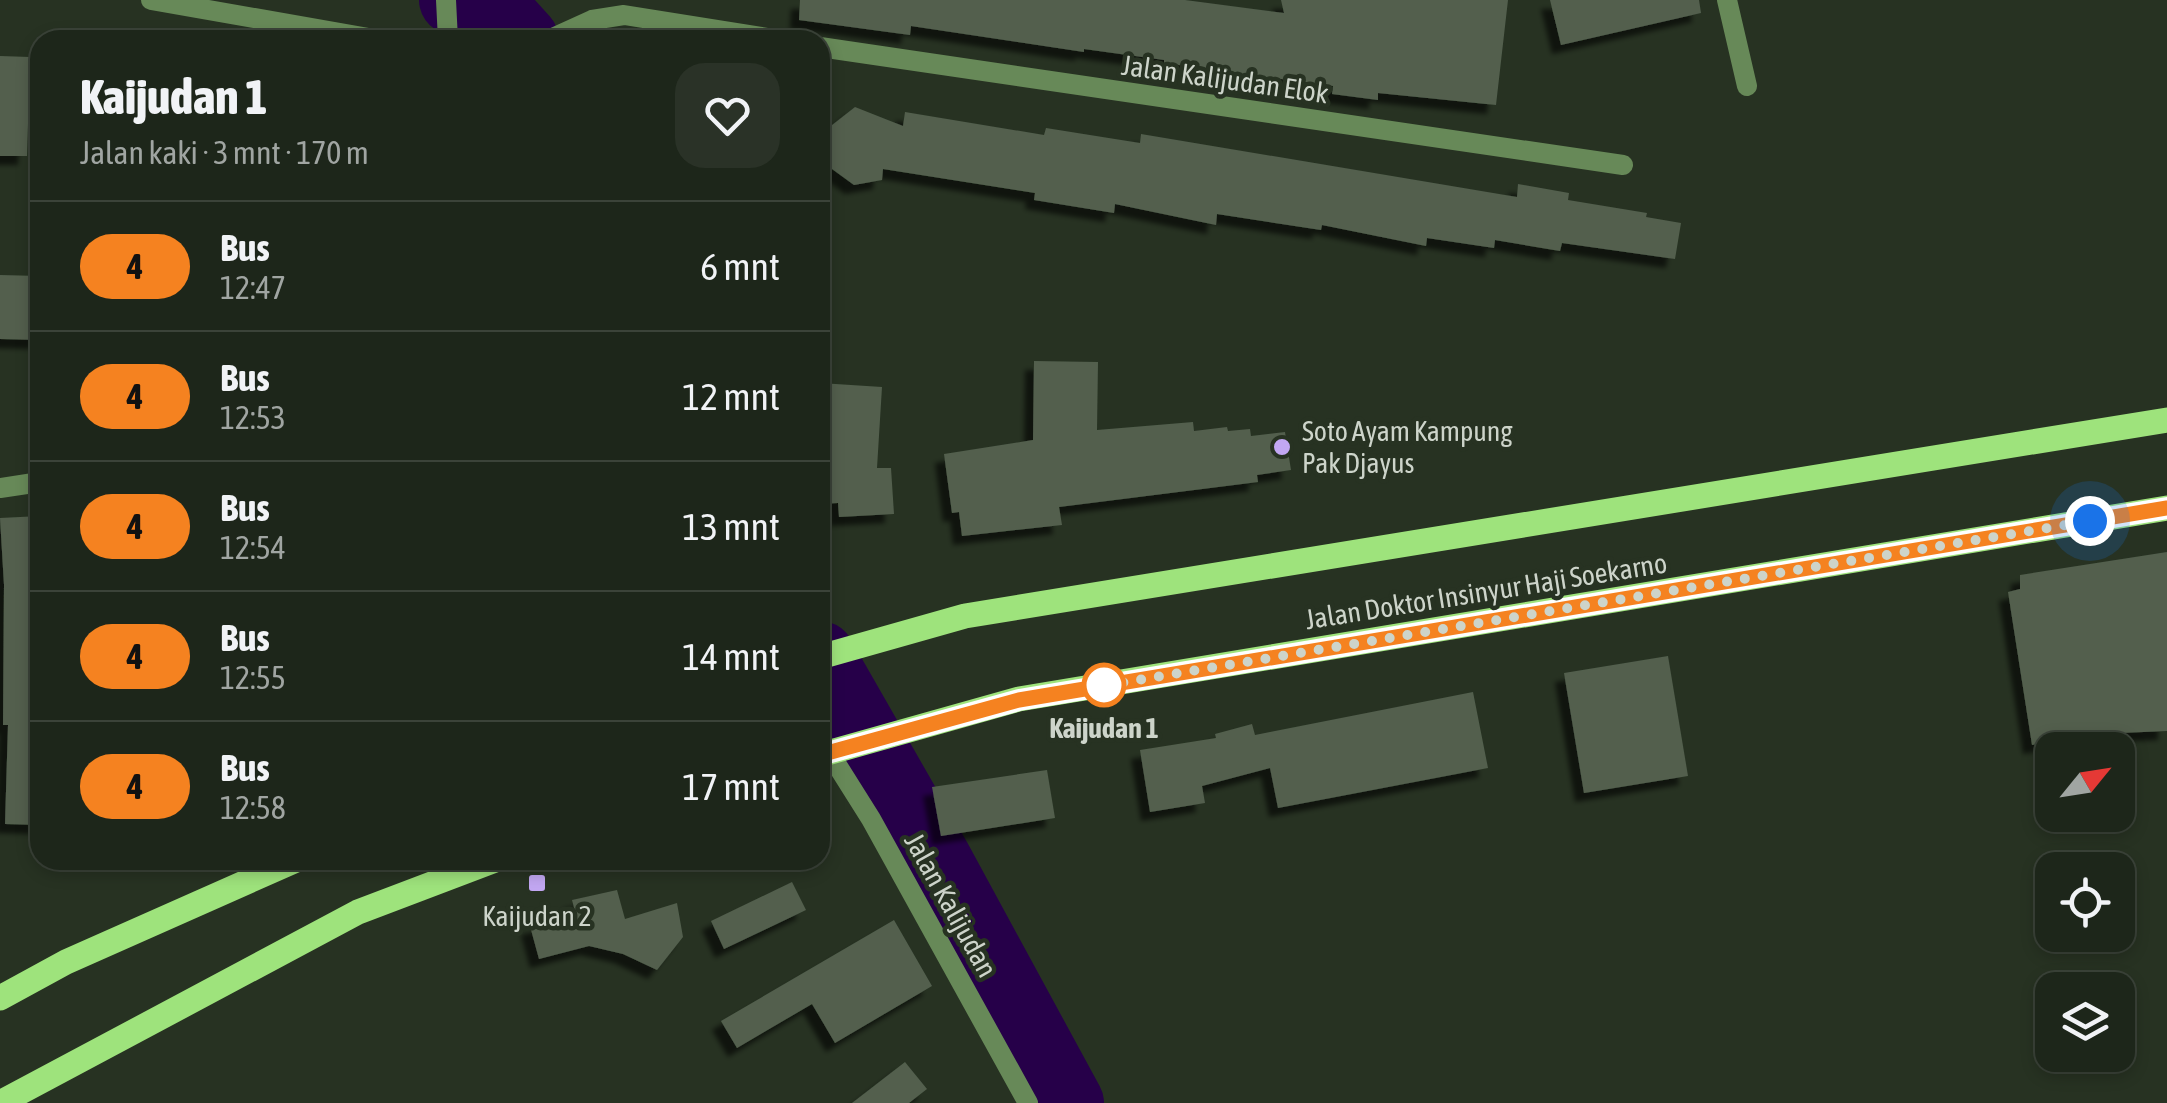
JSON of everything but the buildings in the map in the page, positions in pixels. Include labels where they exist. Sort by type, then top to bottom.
[{"type":"main road","points":[[830,654],[965,616],[2167,420]]},
{"type":"main road","name":"Jalan Doktor Insinyur Haji Soekarno","points":[[832,747],[902,733],[1019,700],[2167,508]]},
{"type":"main road","points":[[0,998],[66,962],[273,870]]},
{"type":"main road","points":[[0,1102],[358,912],[469,870]]},
{"type":"street","points":[[150,0],[322,30]]},
{"type":"street","points":[[1726,0],[1747,86]]},
{"type":"street","points":[[569,30],[607,15],[624,14],[720,30]]},
{"type":"street","name":"Jalan Kalijudan Elok","points":[[830,47],[1623,165]]},
{"type":"street","points":[[0,488],[30,484]]},
{"type":"street","name":"Jalan Kalijudan","points":[[832,747],[1028,1103]]},
{"type":"waterway","points":[[454,0],[494,7],[515,30]]},
{"type":"waterway","points":[[830,673],[1069,1103]]},
{"type":"bus line","name":"4","points":[[830,752],[1019,700],[2167,508]]},
{"type":"place","name":"Soto Ayam Kampung Pak Djayus","points":[[1282,447]]},
{"type":"place","name":"Kaijudan 1","points":[[1104,685]]},
{"type":"place","name":"Kaijudan 2","points":[[537,883]]},
{"type":"route","points":[[1104,685],[1096,687],[2090,521]]}]
